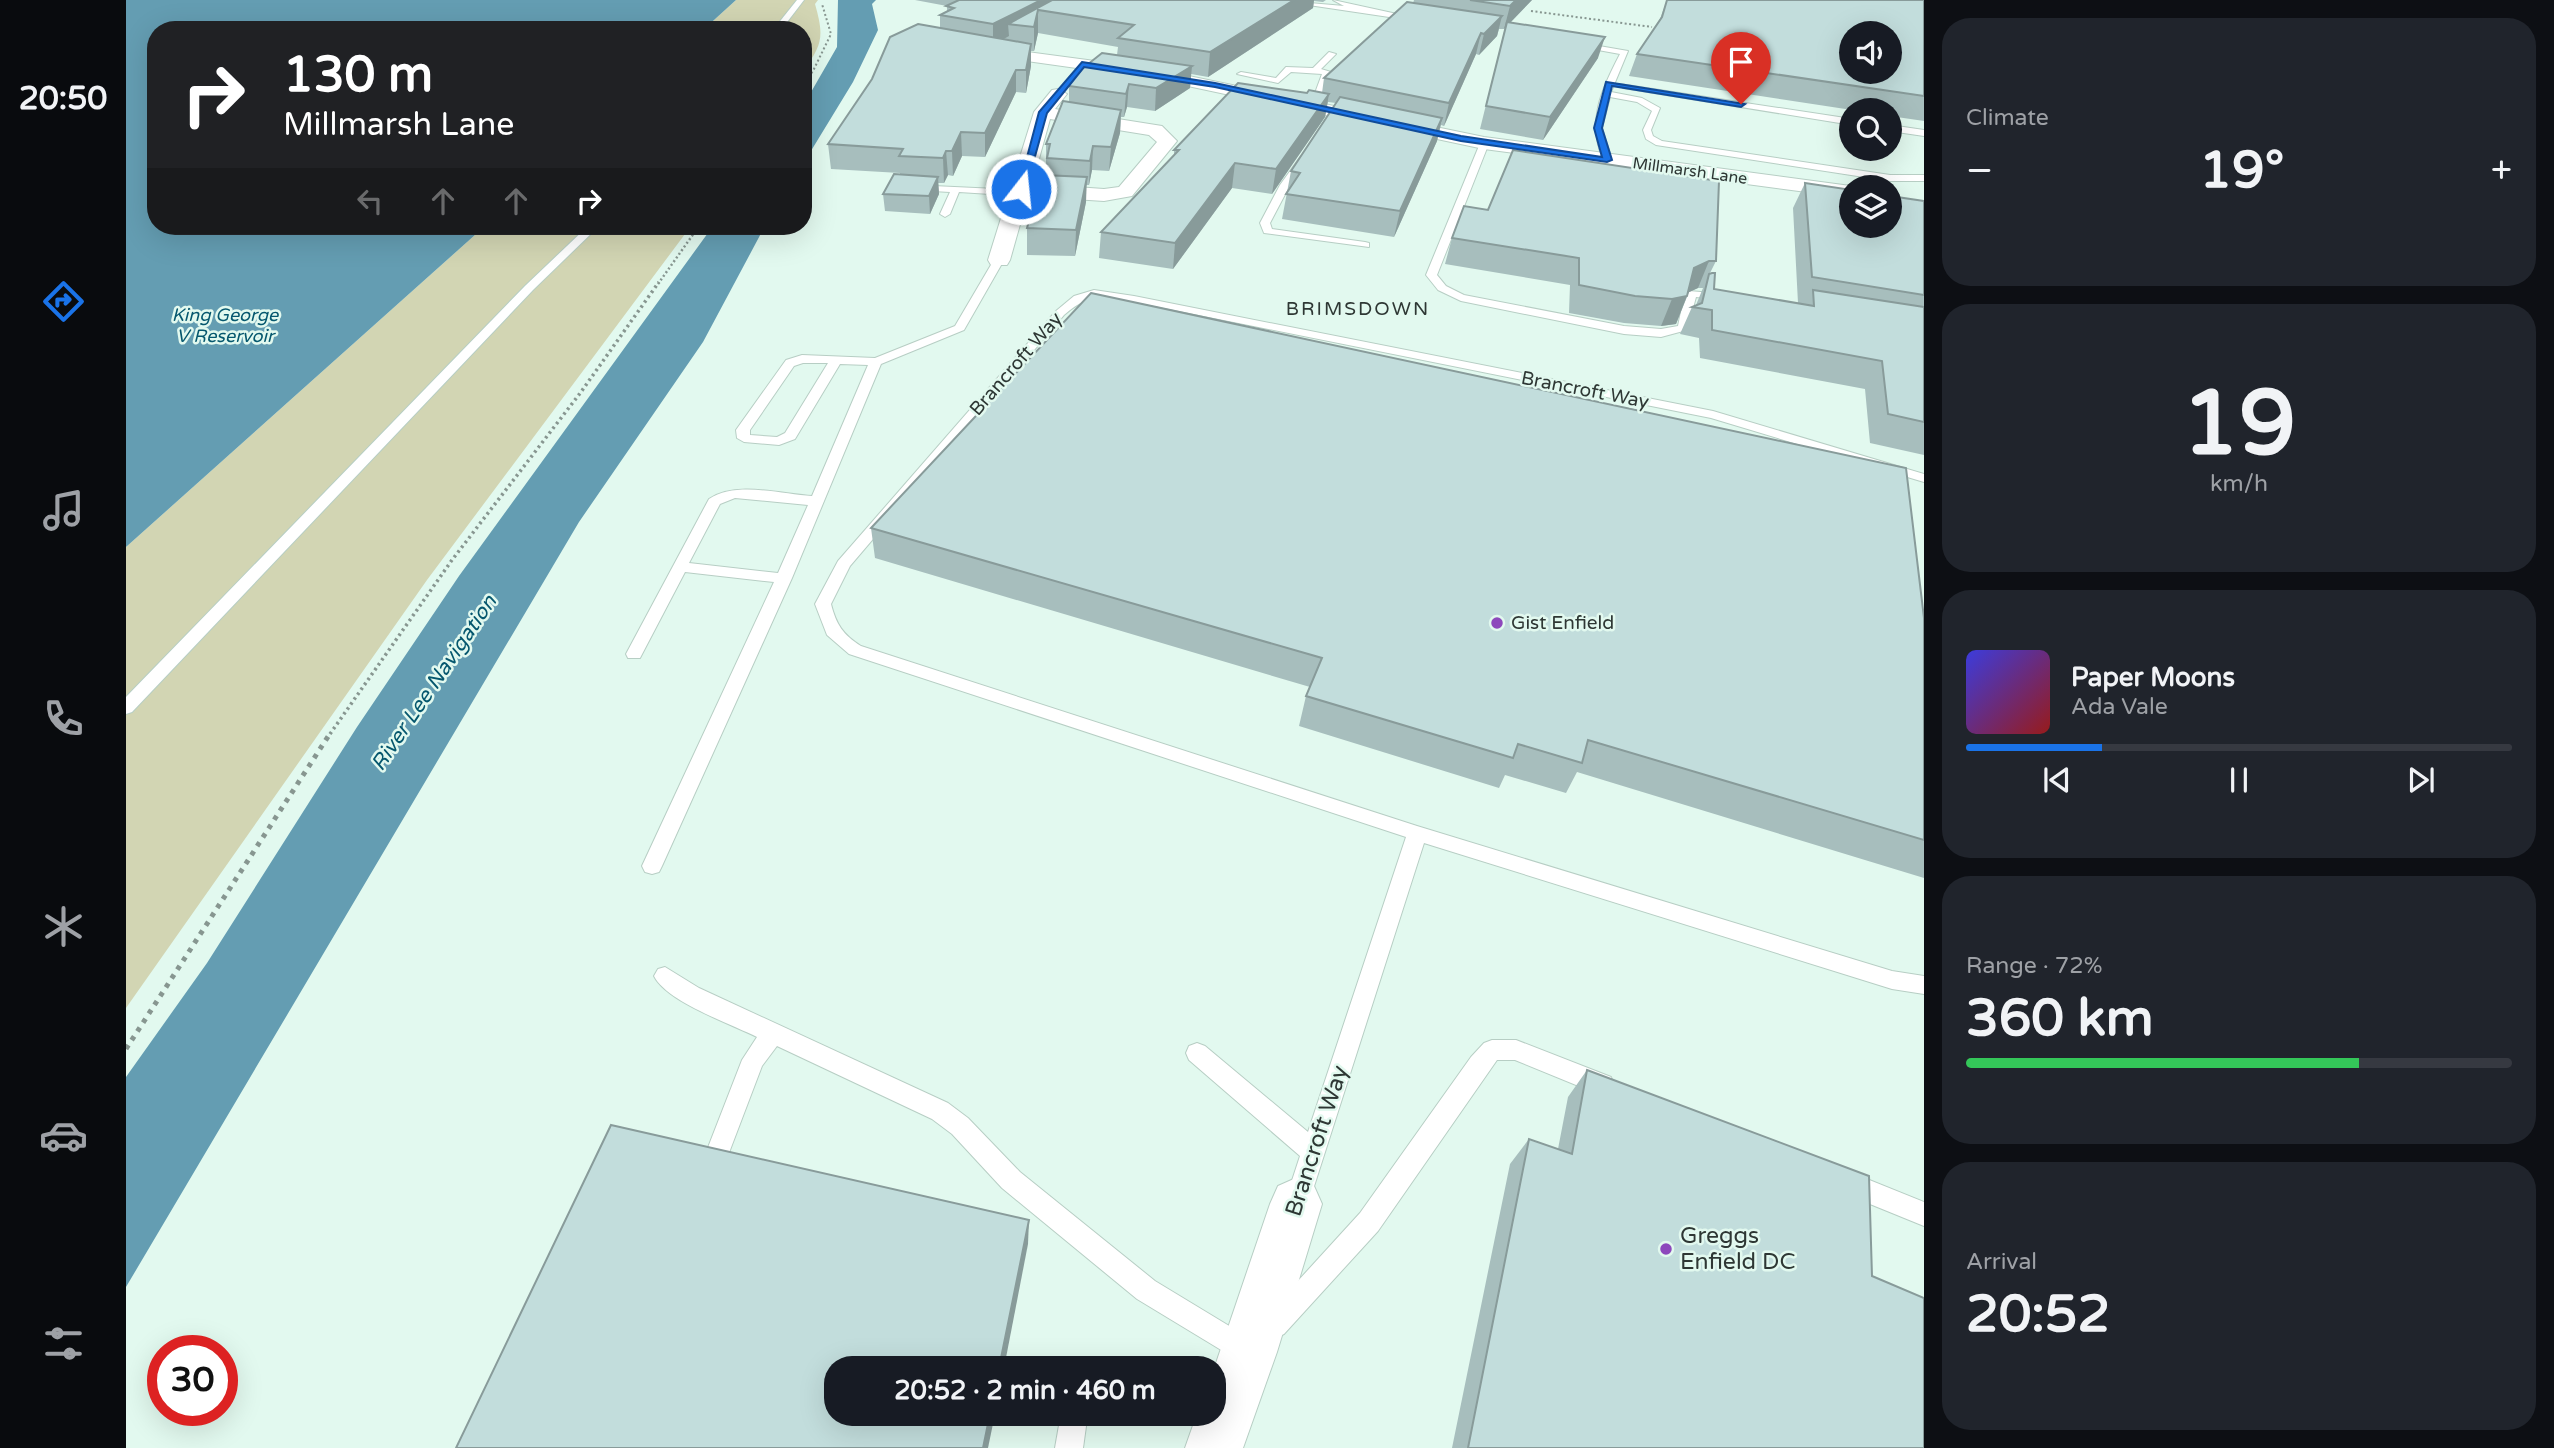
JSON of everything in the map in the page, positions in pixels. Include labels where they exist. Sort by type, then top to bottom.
[{"type":"street","name":"Millmarsh Lane","points":[[965,47],[997,47],[1082,64],[1164,76],[1304,104],[1332,115],[1484,143],[1839,190]]},
{"type":"street","points":[[999,260],[1043,112],[1082,64]]},
{"type":"street","points":[[1021,191],[1104,195],[1125,192],[1168,141],[1155,130],[1043,112]]},
{"type":"street","name":"Brancroft Way","points":[[1214,1448],[1250,1352],[1296,1204]]},
{"type":"lane","points":[[785,21],[801,0]]},
{"type":"lane","points":[[1278,0],[1419,20]]},
{"type":"lane","points":[[1336,0],[1355,9]]},
{"type":"lane","points":[[1567,42],[1625,53],[1608,89],[1598,128],[1607,160]]},
{"type":"lane","points":[[1316,70],[1332,54]]},
{"type":"lane","points":[[1241,74],[1278,81],[1289,69],[1327,72],[1319,94],[1304,104]]},
{"type":"lane","points":[[1608,89],[1839,120]]},
{"type":"lane","points":[[1608,89],[1639,100],[1657,110],[1647,131],[1649,137],[1659,143],[1890,178],[1924,178]]},
{"type":"lane","points":[[1902,130],[1924,133]]},
{"type":"lane","points":[[1484,143],[1431,275],[1442,288],[1461,298],[1624,330],[1661,333],[1684,328],[1689,297],[1693,293],[1734,299]]},
{"type":"lane","points":[[1307,152],[1285,185],[1265,223],[1268,231],[1365,245]]},
{"type":"lane","points":[[909,187],[1021,191]]},
{"type":"lane","points":[[945,214],[956,189]]},
{"type":"lane","points":[[126,708],[529,288],[585,235]]},
{"type":"lane","points":[[836,360],[790,436],[779,441],[744,438],[743,430],[790,363],[802,359],[836,360],[876,362],[960,327],[999,260]]},
{"type":"lane","name":"Brancroft Way","points":[[1924,478],[1713,415],[1098,293],[1075,298],[1060,313],[843,564],[823,604],[827,623],[836,637],[855,650],[1417,833],[1892,980],[1924,985]]},
{"type":"lane","points":[[652,866],[784,578],[876,362]]},
{"type":"lane","points":[[634,654],[714,502],[723,496],[735,494],[817,501]]},
{"type":"lane","points":[[680,567],[784,578]]},
{"type":"lane","name":"Brancroft Way","points":[[1296,1204],[1417,833]]},
{"type":"lane","points":[[665,976],[691,995],[940,1111],[960,1126],[1011,1180],[1146,1290],[1250,1352],[1369,1222],[1479,1064],[1492,1050],[1516,1050],[1630,1096]]},
{"type":"lane","points":[[719,1150],[753,1060],[773,1033]]},
{"type":"lane","points":[[1197,1052],[1313,1152]]},
{"type":"lane","points":[[1822,1173],[1924,1214]]},
{"type":"lane","points":[[1069,1448],[1072,1426]]},
{"type":"path","points":[[812,72],[831,34],[823,0]]},
{"type":"path","points":[[1531,10],[1652,27]]},
{"type":"path","points":[[126,1049],[316,754],[452,560],[581,391],[693,235]]},
{"type":"green space","points":[[736,0],[818,0],[815,4],[820,24],[820,39],[812,58],[812,21],[713,21]]},
{"type":"green space","points":[[475,235],[684,235],[427,580],[126,1008],[126,547]]},
{"type":"water","name":"King George V Reservoir","points":[[126,0],[736,0],[713,21],[147,21],[147,235],[475,235],[126,547]]},
{"type":"water","points":[[838,0],[876,0],[872,4],[878,30],[853,82],[812,149],[812,90],[837,47]]},
{"type":"water","name":"River Lee Navigation","points":[[706,235],[760,235],[703,342],[579,522],[126,1287],[126,1077],[207,963],[357,727],[459,576]]},
{"type":"building","points":[[959,0],[1041,0],[993,24],[940,15],[954,8],[946,6]]},
{"type":"building","points":[[1052,0],[1294,0],[1210,52],[1118,38],[1134,25],[1038,10],[1034,27],[1008,24]]},
{"type":"building","points":[[1470,0],[1516,0],[1510,6]]},
{"type":"building","points":[[1667,0],[1924,0],[1924,96],[1842,84],[1902,84],[1902,21],[1839,21],[1839,84],[1637,54],[1662,17]]},
{"type":"building","points":[[1407,2],[1502,16],[1484,34],[1481,33],[1449,103],[1324,78]]},
{"type":"building","points":[[1507,22],[1605,37],[1550,117],[1486,106]]},
{"type":"building","points":[[918,24],[1031,44],[1026,70],[1016,70],[985,133],[961,132],[952,151],[946,151],[943,158],[899,156],[903,149],[828,144],[872,79],[890,37]]},
{"type":"building","points":[[1102,53],[1192,66],[1156,88],[1129,84],[1126,94],[1069,86],[1073,76]]},
{"type":"building","points":[[1238,83],[1329,94],[1276,169],[1235,163],[1175,243],[1101,232],[1179,150],[1174,150]]},
{"type":"building","points":[[1340,97],[1442,118],[1400,211],[1286,194],[1300,173],[1291,171]]},
{"type":"building","points":[[1063,101],[1121,110],[1111,147],[1093,146],[1090,161],[1047,158],[1050,144],[1046,144]]},
{"type":"building","points":[[1513,150],[1719,181],[1716,261],[1709,261],[1694,268],[1687,296],[1672,299],[1635,296],[1579,285],[1579,258],[1452,238],[1464,206],[1488,210]]},
{"type":"building","points":[[894,174],[938,177],[929,196],[883,194]]},
{"type":"building","points":[[1042,175],[1087,177],[1076,230],[1027,228]]},
{"type":"building","points":[[1805,183],[1839,188],[1839,238],[1902,238],[1902,198],[1924,201],[1924,295],[1812,277]]},
{"type":"building","points":[[1715,273],[1714,289],[1814,306],[1813,290],[1924,307],[1924,422],[1888,414],[1882,361],[1712,330],[1712,310],[1692,307],[1702,303],[1709,274]]},
{"type":"building","name":"Gist Enfield","points":[[1091,293],[1906,468],[1924,618],[1924,840],[1588,740],[1582,763],[1518,744],[1513,758],[1306,696],[1322,658],[871,528]]},
{"type":"building","name":"Greggs Enfield DC","points":[[1587,1070],[1869,1176],[1872,1276],[1924,1298],[1924,1448],[1468,1448],[1529,1139],[1572,1154]]},
{"type":"building","points":[[611,1125],[1029,1220],[1001,1356],[824,1356],[824,1426],[988,1426],[983,1448],[456,1448]]},
{"type":"place","name":"Gist Enfield","points":[[1497,623]]},
{"type":"place","name":"Greggs Enfield DC","points":[[1666,1249]]},
{"type":"district","name":"BRIMSDOWN","points":[[1358,309]]},
{"type":"route","points":[[1021,189],[1043,112],[1082,64],[1215,85],[1461,139],[1607,160],[1598,128],[1609,83],[1741,104]]}]
